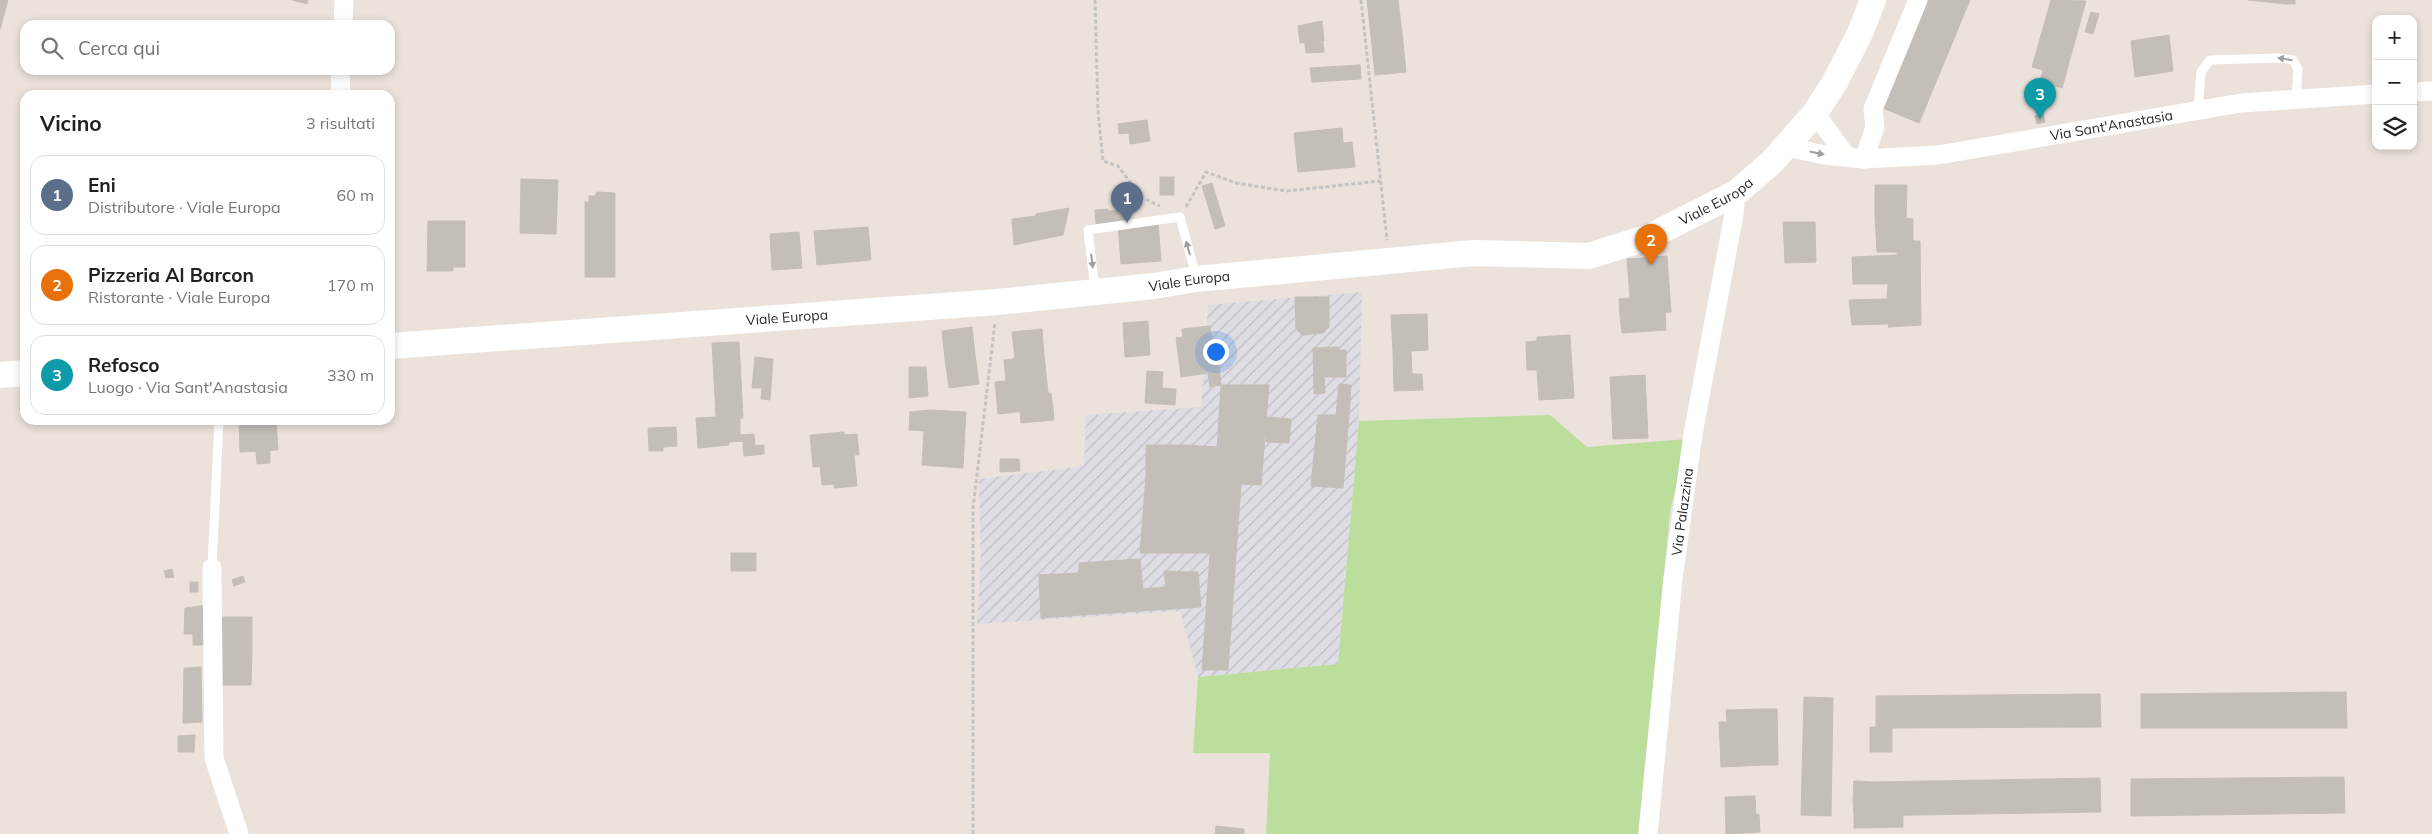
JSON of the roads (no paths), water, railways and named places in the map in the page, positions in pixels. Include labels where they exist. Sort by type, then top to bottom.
[{"type":"main road","name":"Viale Europa","points":[[395,346],[998,302],[1196,279],[1474,253],[1589,256],[1649,237],[1736,193],[1772,162],[1815,113],[1835,82],[1861,31],[1873,0]]},
{"type":"main road","points":[[0,375],[20,373]]},
{"type":"street","points":[[343,20],[344,0]]},
{"type":"street","points":[[1815,113],[1856,158],[1875,127],[1872,109],[1918,0]]},
{"type":"street","points":[[340,75],[341,90]]},
{"type":"street","points":[[2417,92],[2432,91]]},
{"type":"street","name":"Via Sant'Anastasia","points":[[1786,147],[1824,155],[1856,158],[1938,155],[2242,103],[2372,94]]},
{"type":"street","name":"Via Palazzina","points":[[1648,834],[1673,579],[1688,473],[1734,214],[1736,193]]},
{"type":"street","points":[[212,568],[214,758],[239,834]]},
{"type":"lane","points":[[2198,110],[2202,72],[2210,60],[2280,58],[2293,60],[2298,69],[2296,99]]},
{"type":"lane","points":[[1095,292],[1088,230],[1180,217],[1196,279]]},
{"type":"lane","points":[[212,568],[219,425]]},
{"type":"place","name":"Refosco","points":[[2040,119]]},
{"type":"place","name":"Eni","points":[[1127,223]]},
{"type":"place","name":"Pizzeria Al Barcon","points":[[1651,265]]}]
